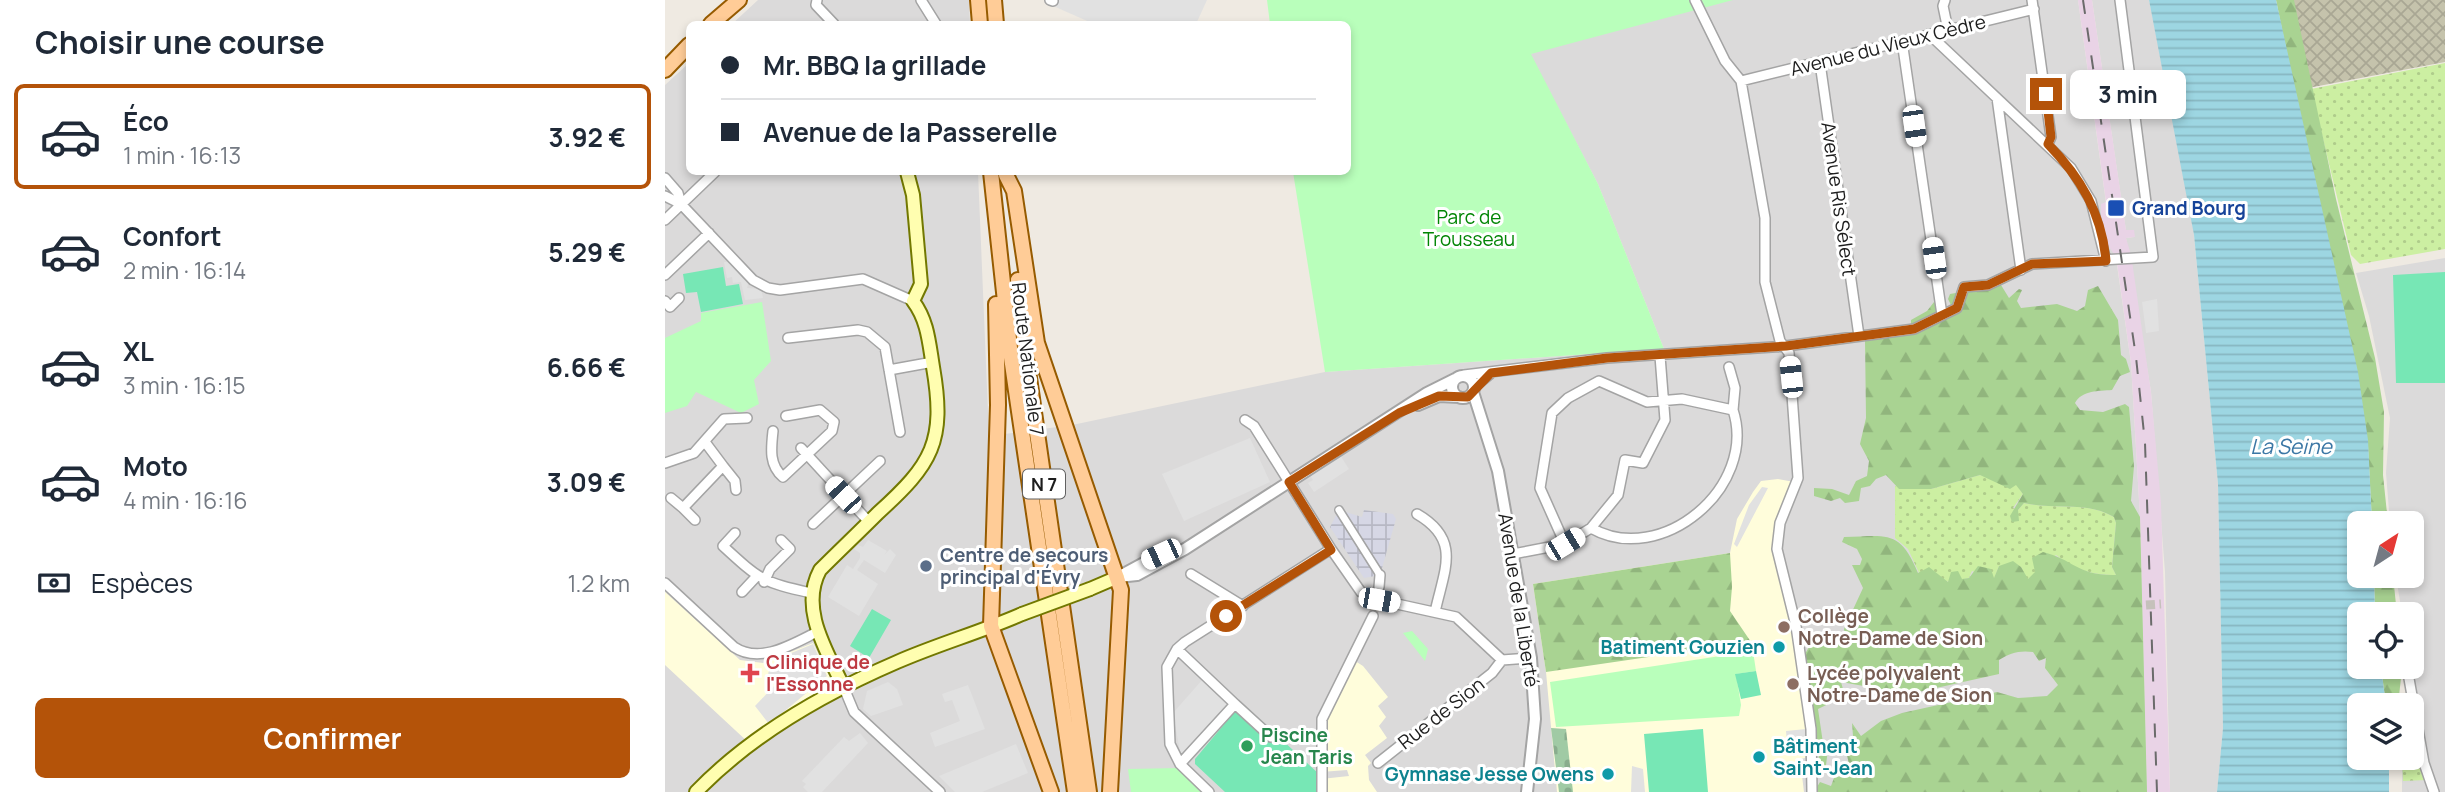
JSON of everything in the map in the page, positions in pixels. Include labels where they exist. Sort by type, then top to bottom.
[{"type":"main road","points":[[978,0],[980,21]]},
{"type":"main road","points":[[994,0],[996,21]]},
{"type":"main road","points":[[717,21],[734,5]]},
{"type":"main road","points":[[665,70],[686,48]]},
{"type":"main road","points":[[665,79],[686,58]]},
{"type":"main road","points":[[844,688],[813,614],[811,593],[820,570],[917,478],[929,457],[938,423],[939,400],[925,317],[913,301],[921,284],[913,195],[908,175]]},
{"type":"main road","name":"N 7","points":[[991,175],[994,205]]},
{"type":"main road","name":"Route Nationale 7","points":[[1006,175],[1026,357],[1090,792]]},
{"type":"main road","points":[[1007,175],[1014,191],[1037,343],[1121,590],[1110,792]]},
{"type":"main road","points":[[994,205],[998,405],[991,626],[1051,792]]},
{"type":"main road","name":"Route Nationale 7","points":[[994,205],[1010,357],[1075,792]]},
{"type":"main road","points":[[696,792],[755,741],[844,688],[897,662],[1118,577]]},
{"type":"street","points":[[817,0],[816,5],[831,21]]},
{"type":"street","points":[[921,0],[934,21]]},
{"type":"street","points":[[1695,0],[1725,61],[1741,81],[1765,218],[1765,282],[1780,341],[1786,346],[1796,427],[1797,485],[1780,523],[1777,549],[1796,626],[1811,729],[1812,792]]},
{"type":"street","points":[[1945,0],[1943,6],[1948,30]]},
{"type":"street","points":[[1118,577],[1137,575],[1185,549],[1427,393],[1459,377],[1607,358],[1786,346],[1914,329],[1957,308],[1964,287],[1988,285],[2038,263],[2153,257],[2120,0]]},
{"type":"street","points":[[2033,5],[2051,137],[2048,144]]},
{"type":"street","name":"Avenue du Vieux Cèdre","points":[[1741,81],[1948,30],[2033,5]]},
{"type":"street","points":[[1929,34],[2071,168],[2087,192],[2106,261]]},
{"type":"street","points":[[1902,41],[1942,315]]},
{"type":"street","name":"Avenue Ris Sélect","points":[[1820,63],[1859,335]]},
{"type":"street","points":[[1997,98],[2021,270]]},
{"type":"street","points":[[665,220],[712,175]]},
{"type":"street","points":[[665,178],[678,193],[681,204]]},
{"type":"street","points":[[665,196],[681,204],[753,279],[768,288],[780,290],[863,279],[913,301]]},
{"type":"street","points":[[665,275],[709,233]]},
{"type":"street","points":[[667,306],[679,298]]},
{"type":"street","points":[[788,338],[858,330],[867,332],[885,347],[899,432]]},
{"type":"street","points":[[1513,554],[1565,544],[1591,528],[1618,495],[1625,460],[1643,463],[1665,420],[1660,356]]},
{"type":"street","points":[[889,370],[933,362]]},
{"type":"street","points":[[1591,528],[1610,537],[1638,538],[1672,530],[1696,515],[1713,497],[1730,468],[1736,443],[1733,410],[1735,388],[1729,367]]},
{"type":"street","points":[[1399,413],[1439,396],[1460,398],[1491,373]]},
{"type":"street","points":[[1459,377],[1471,379],[1473,390]]},
{"type":"street","points":[[1459,377],[1452,389],[1460,398]]},
{"type":"street","points":[[1565,544],[1541,488],[1552,413],[1568,398],[1599,381],[1647,402],[1664,403],[1682,399],[1733,410]]},
{"type":"street","name":"Avenue de la Liberté","points":[[1473,390],[1477,412],[1498,471],[1531,658],[1535,719],[1527,792]]},
{"type":"street","name":"Avenue de la Liberté","points":[[1460,398],[1477,412]]},
{"type":"street","points":[[773,431],[771,453],[776,470],[783,477],[832,431],[834,422],[820,410],[786,416]]},
{"type":"street","points":[[665,463],[684,459],[705,442],[724,419],[747,418]]},
{"type":"street","points":[[1245,419],[1254,426],[1331,550],[1367,596],[1457,617],[1502,660],[1531,658]]},
{"type":"street","points":[[705,442],[708,451],[735,481],[736,490]]},
{"type":"street","points":[[801,448],[869,522]]},
{"type":"street","points":[[813,524],[880,461]]},
{"type":"street","points":[[725,469],[739,471]]},
{"type":"street","points":[[683,508],[725,469]]},
{"type":"street","points":[[671,498],[695,520]]},
{"type":"street","points":[[1339,510],[1380,575],[1379,587]]},
{"type":"street","points":[[1417,514],[1433,523],[1448,551],[1434,612]]},
{"type":"street","points":[[735,533],[723,546],[760,579],[811,593]]},
{"type":"street","points":[[742,592],[760,579],[790,549],[781,540]]},
{"type":"street","points":[[1209,792],[1180,764],[1170,744],[1167,667],[1177,649],[1331,550]]},
{"type":"street","points":[[1191,574],[1243,606]]},
{"type":"street","points":[[665,583],[734,646],[747,653],[770,653],[820,631]]},
{"type":"street","points":[[1322,792],[1322,719],[1373,616]]},
{"type":"street","points":[[1177,649],[1271,737]]},
{"type":"street","name":"Rue de Sion","points":[[1378,763],[1492,673],[1502,660]]},
{"type":"street","points":[[2409,679],[2424,763],[2434,792]]},
{"type":"street","points":[[844,688],[854,712],[940,792]]},
{"type":"street","points":[[1180,764],[1235,704]]},
{"type":"shaded area","points":[[758,0],[969,0],[970,21],[735,21]]},
{"type":"shaded area","points":[[1054,0],[1207,0],[1197,21],[1087,21],[1051,5]]},
{"type":"shaded area","points":[[1681,0],[2078,0],[2106,203],[2101,215],[2110,245],[2115,251],[2131,363],[2140,517],[2147,792],[665,792],[665,85],[686,66],[686,175],[978,175],[989,436],[1072,425],[1325,372],[1664,349],[1598,184],[1530,54]]},
{"type":"shaded area","points":[[2078,0],[2092,0],[2126,230],[2134,230],[2135,237],[2126,238],[2131,255],[2116,257],[2107,244],[2101,215],[2101,204],[2106,202]]},
{"type":"shaded area","points":[[2092,0],[2149,0],[2185,176],[2194,235],[2218,484],[2223,728],[2217,792],[2170,792],[2165,572],[2151,392],[2126,238],[2134,237],[2134,231],[2126,231]]},
{"type":"shaded area","points":[[2292,0],[2445,0],[2445,62],[2308,88]]},
{"type":"shaded area","points":[[2445,258],[2445,792],[2402,792],[2402,770],[2424,770],[2424,693],[2415,693],[2413,679],[2424,679],[2424,602],[2400,602],[2398,588],[2424,588],[2424,511],[2389,511],[2386,473],[2390,418],[2369,316],[2356,273]]},
{"type":"shaded area","points":[[2132,261],[2151,392],[2161,503],[2170,792],[2147,792],[2140,517],[2131,363],[2117,263]]},
{"type":"shaded area","points":[[724,262],[730,262],[749,281],[747,288],[761,289],[763,298],[745,300],[741,282],[733,283],[732,277],[727,278]]},
{"type":"shaded area","points":[[2157,299],[2159,331],[2146,333],[2142,302]]},
{"type":"shaded area","points":[[1250,438],[1270,482],[1184,521],[1162,474]]},
{"type":"shaded area","points":[[1340,455],[1349,469],[1314,492],[1308,483],[1313,480],[1310,475]]},
{"type":"shaded area","points":[[1778,479],[1794,482],[1774,552],[1788,601],[1804,716],[1808,750],[1805,758],[1800,759],[1804,792],[1557,792],[1546,672],[1533,584],[1730,553],[1737,519],[1753,492],[1761,481]]},
{"type":"shaded area","points":[[1762,487],[1768,488],[1737,547],[1734,544],[1749,505]]},
{"type":"shaded area","points":[[1339,510],[1362,517],[1364,510],[1393,514],[1396,519],[1380,575],[1364,578],[1330,527]]},
{"type":"shaded area","points":[[868,540],[887,551],[884,555],[890,549],[896,555],[885,573],[864,560],[857,570],[878,584],[859,616],[828,597],[847,565],[853,569],[860,558],[860,553],[854,549],[858,545],[863,547]]},
{"type":"shaded area","name":"Clinique de l'Essonne","points":[[665,592],[740,660],[763,663],[813,643],[831,680],[828,688],[749,743],[665,665]]},
{"type":"shaded area","points":[[813,644],[827,676],[769,724],[755,706],[776,684],[768,673],[779,658]]},
{"type":"shaded area","points":[[1352,659],[1363,666],[1388,697],[1378,706],[1386,717],[1379,726],[1387,738],[1365,755],[1371,763],[1368,766],[1369,780],[1377,792],[1322,792],[1321,779],[1349,776],[1347,770],[1321,772],[1322,719]]},
{"type":"shaded area","points":[[1203,679],[1229,704],[1181,757],[1173,713]]},
{"type":"shaded area","points":[[888,682],[897,689],[903,705],[871,716],[863,709],[867,691]]},
{"type":"shaded area","points":[[968,685],[985,729],[935,747],[930,733],[960,721],[952,700],[945,702],[942,694]]},
{"type":"shaded area","points":[[1806,729],[1807,745],[1793,747],[1792,742],[1787,743],[1786,731]]},
{"type":"shaded area","points":[[860,733],[868,743],[822,792],[808,792],[802,781],[844,737],[849,741]]},
{"type":"shaded area","points":[[1016,744],[1028,773],[982,792],[955,792],[939,776]]},
{"type":"shaded area","points":[[1632,766],[1643,769],[1645,792],[1631,792]]},
{"type":"green space","name":"Parc de Trousseau","points":[[1267,0],[1733,0],[1531,54],[1598,184],[1664,349],[1325,372],[1293,175],[1351,175],[1351,21],[1270,21]]},
{"type":"green space","points":[[2276,0],[2294,0],[2336,199],[2375,358],[2384,412],[2383,475],[2387,511],[2371,511],[2368,446]]},
{"type":"green space","points":[[2445,63],[2445,249],[2360,264],[2351,255],[2311,89]]},
{"type":"green space","points":[[723,267],[726,286],[739,284],[743,304],[701,312],[697,292],[686,293],[683,274]]},
{"type":"green space","points":[[2445,272],[2445,383],[2396,383],[2393,275]]},
{"type":"green space","points":[[2001,285],[2009,298],[2019,289],[2022,290],[2017,301],[2021,308],[2057,304],[2077,311],[2085,306],[2088,290],[2098,286],[2118,320],[2121,355],[2126,359],[2130,372],[2120,376],[2112,390],[2086,393],[2075,403],[2080,410],[2103,412],[2125,404],[2129,407],[2134,466],[2131,501],[2140,517],[2147,792],[1814,792],[1820,782],[1831,786],[1834,778],[1851,773],[1844,742],[1853,736],[1852,723],[1861,736],[1881,721],[1902,713],[1997,692],[2018,698],[2047,696],[2058,685],[2045,668],[2046,658],[2039,661],[2033,652],[2028,651],[1999,660],[1999,674],[1909,694],[1841,682],[1845,696],[1818,709],[1823,743],[1828,749],[1825,773],[1817,771],[1820,748],[1813,740],[1802,659],[1812,642],[1818,641],[1825,646],[1846,641],[1844,629],[1863,588],[1852,565],[1860,565],[1862,559],[1857,549],[1842,542],[1844,537],[1890,538],[1905,549],[1918,573],[1929,567],[1948,582],[1951,572],[1958,571],[1962,579],[1969,578],[1978,566],[1991,569],[1994,578],[1999,566],[2013,561],[2021,567],[2028,579],[2035,572],[2032,558],[2043,552],[2092,573],[2116,575],[2112,567],[2116,523],[2114,517],[2082,507],[2024,503],[2018,510],[2019,521],[2012,522],[2010,516],[2023,494],[2016,485],[2010,489],[1980,475],[1931,489],[1899,489],[1886,475],[1876,479],[1870,486],[1861,488],[1859,501],[1845,503],[1840,498],[1831,501],[1814,496],[1814,488],[1832,489],[1849,495],[1856,481],[1867,476],[1869,461],[1860,444],[1866,418],[1865,340],[1911,332],[1911,320],[1927,311],[1934,302],[1949,313],[1953,309],[1948,299],[1950,294]]},
{"type":"green space","points":[[762,302],[771,361],[754,380],[759,404],[741,413],[696,392],[687,406],[665,413],[665,338],[701,321],[701,313]]},
{"type":"green space","points":[[1980,475],[2016,484],[2023,494],[2013,508],[2018,510],[2024,503],[2082,507],[2114,517],[2116,523],[2112,567],[2116,575],[2085,571],[2056,555],[2027,580],[2021,567],[1999,566],[1994,579],[1972,571],[1969,578],[1949,582],[1919,573],[1908,549],[1895,538],[1895,486],[1931,489]]},
{"type":"green space","points":[[1730,553],[1730,611],[1751,642],[1546,672],[1533,584]]},
{"type":"green space","points":[[2374,588],[2394,588],[2396,602],[2375,602]]},
{"type":"green space","points":[[872,609],[891,620],[869,658],[850,646]]},
{"type":"green space","points":[[1412,631],[1428,649],[1425,661],[1403,633]]},
{"type":"green space","points":[[1753,651],[1756,671],[1736,674],[1741,705],[1739,716],[1556,727],[1550,682]]},
{"type":"green space","points":[[1756,671],[1761,695],[1741,699],[1735,674]]},
{"type":"green space","points":[[2383,679],[2401,679],[2399,693],[2384,693]]},
{"type":"green space","name":"Piscine Jean Taris","points":[[1242,703],[1319,774],[1320,792],[1225,792],[1195,764],[1195,759]]},
{"type":"green space","points":[[1551,728],[1566,729],[1573,792],[1559,792]]},
{"type":"green space","points":[[1703,729],[1708,792],[1649,792],[1644,734]]},
{"type":"green space","points":[[2424,767],[2427,780],[2403,781],[2403,770],[2424,770]]},
{"type":"green space","points":[[1179,768],[1204,792],[1131,792],[1128,769]]},
{"type":"water","name":"La Seine","points":[[2149,0],[2276,0],[2358,372],[2368,440],[2371,511],[2347,511],[2347,588],[2374,588],[2375,602],[2347,602],[2347,679],[2383,679],[2384,693],[2347,693],[2347,770],[2389,770],[2389,792],[2217,792],[2223,728],[2218,484],[2194,235]]},
{"type":"tunnel","points":[[1373,616],[1379,587]]},
{"type":"tunnel","points":[[2146,605],[2161,604]]},
{"type":"railway","points":[[2083,0],[2136,357],[2145,443],[2157,792]]},
{"type":"place","name":"Grand Bourg","points":[[2116,208]]},
{"type":"place","name":"Centre de secours principal d'Évry","points":[[926,566]]},
{"type":"place","name":"Collège Notre-Dame de Sion","points":[[1784,627]]},
{"type":"place","name":"Batiment Gouzien","points":[[1779,647]]},
{"type":"place","name":"Clinique de l'Essonne","points":[[750,673]]},
{"type":"place","name":"Lycée polyvalent Notre-Dame de Sion","points":[[1793,684]]},
{"type":"place","name":"Piscine Jean Taris","points":[[1247,746]]},
{"type":"place","name":"Bâtiment Saint-Jean","points":[[1759,757]]},
{"type":"place","name":"Gymnase Jesse Owens","points":[[1608,774]]},
{"type":"route","points":[[1226,616],[1331,550],[1289,482],[1399,413],[1439,396],[1468,397],[1474,387],[1491,373],[1607,358],[1786,346],[1914,329],[1957,308],[1960,290],[1964,287],[1988,285],[2032,264],[2106,261],[2091,201],[2083,184],[2048,144],[2051,137],[2046,94]]}]
